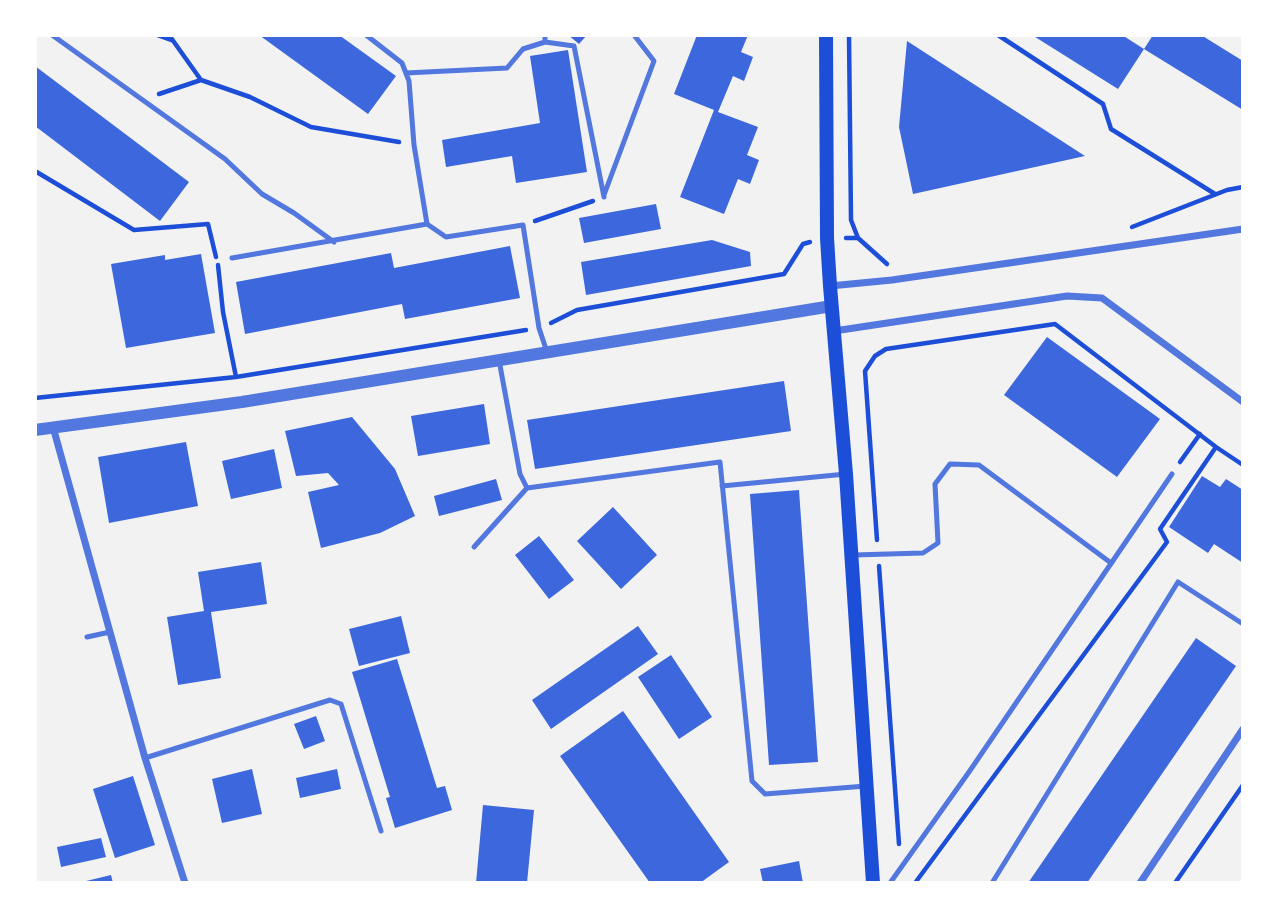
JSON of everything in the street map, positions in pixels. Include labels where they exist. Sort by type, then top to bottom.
[{"type":"main road","points":[[826,35],[827,238],[846,474],[873,883]]},
{"type":"street","points":[[830,286],[892,281],[1243,229]]},
{"type":"street","points":[[834,331],[1067,296],[1102,298],[1243,402]]},
{"type":"street","points":[[35,430],[242,402],[832,306]]},
{"type":"street","points":[[53,427],[145,758],[185,883]]},
{"type":"street","points":[[1140,883],[1243,729]]},
{"type":"lane","points":[[52,35],[225,159],[262,194],[334,242]]},
{"type":"lane","points":[[366,35],[402,63],[409,81],[414,145],[427,224]]},
{"type":"lane","points":[[604,197],[654,61],[634,35]]},
{"type":"lane","points":[[405,72],[507,68],[523,49],[545,39],[575,46],[604,197]]},
{"type":"lane","points":[[232,258],[427,224],[446,237],[523,225],[539,328],[547,352]]},
{"type":"lane","points":[[499,360],[520,474],[527,488]]},
{"type":"lane","points":[[474,547],[527,488],[720,462],[752,781],[765,794],[868,786]]},
{"type":"lane","points":[[851,555],[923,553],[938,543],[935,484],[950,464],[970,464],[979,465],[990,472],[1111,563]]},
{"type":"lane","points":[[722,486],[846,474]]},
{"type":"lane","points":[[890,883],[1172,474]]},
{"type":"lane","points":[[992,883],[1178,582],[1243,624]]},
{"type":"lane","points":[[87,637],[110,632]]},
{"type":"lane","points":[[145,758],[330,700],[341,704],[381,831]]},
{"type":"path","points":[[156,35],[170,38],[201,80],[250,97],[311,127],[414,145]]},
{"type":"path","points":[[849,35],[851,220],[858,238],[891,267]]},
{"type":"path","points":[[998,35],[1103,104],[1111,129],[1216,194]]},
{"type":"path","points":[[142,99],[201,80]]},
{"type":"path","points":[[35,171],[134,230],[208,224],[242,402]]},
{"type":"path","points":[[1125,230],[1216,194],[1243,187]]},
{"type":"path","points":[[523,225],[604,197]]},
{"type":"path","points":[[35,398],[236,377],[539,328],[577,310],[783,274],[803,244],[827,238],[858,238]]},
{"type":"path","points":[[901,868],[865,371],[875,356],[886,349],[1055,324],[1243,465]]},
{"type":"path","points":[[1172,474],[1200,434]]},
{"type":"path","points":[[915,883],[1167,542],[1160,529],[1216,447]]},
{"type":"path","points":[[1175,883],[1243,785]]},
{"type":"building","points":[[259,35],[339,35],[396,76],[368,114]]},
{"type":"building","points":[[568,35],[587,35],[579,44]]},
{"type":"building","points":[[697,35],[748,35],[741,52],[753,57],[744,81],[733,76],[718,112],[758,127],[747,155],[759,160],[750,184],[738,179],[724,214],[680,197],[714,110],[674,94]]},
{"type":"building","points":[[1032,35],[1122,35],[1144,49],[1118,89]]},
{"type":"building","points":[[1153,35],[1201,35],[1243,61],[1243,110],[1144,49]]},
{"type":"building","points":[[907,41],[1085,156],[913,194],[899,127]]},
{"type":"building","points":[[568,50],[587,172],[516,183],[512,156],[446,167],[442,140],[540,123],[530,56]]},
{"type":"building","points":[[35,66],[189,182],[160,221],[35,126]]},
{"type":"building","points":[[656,204],[661,229],[584,243],[579,218]]},
{"type":"building","points":[[712,240],[750,252],[751,266],[586,295],[581,262]]},
{"type":"building","points":[[510,246],[520,298],[405,319],[402,304],[245,334],[236,282],[391,253],[394,268]]},
{"type":"building","points":[[201,254],[215,333],[126,348],[111,264],[165,255],[165,260]]},
{"type":"building","points":[[1047,337],[1160,419],[1117,477],[1004,395]]},
{"type":"building","points":[[784,381],[791,431],[535,469],[527,420]]},
{"type":"building","points":[[484,404],[490,444],[418,456],[411,416]]},
{"type":"building","points":[[352,417],[395,469],[415,516],[380,533],[321,548],[308,492],[339,485],[328,473],[296,476],[285,431]]},
{"type":"building","points":[[186,442],[198,506],[109,523],[98,457]]},
{"type":"building","points":[[274,449],[282,488],[231,499],[222,461]]},
{"type":"building","points":[[1202,476],[1220,487],[1226,479],[1243,490],[1243,563],[1214,544],[1208,553],[1169,527]]},
{"type":"building","points":[[496,479],[502,500],[439,516],[434,496]]},
{"type":"building","points":[[799,490],[818,762],[769,765],[750,494]]},
{"type":"building","points":[[613,507],[657,555],[621,589],[577,541]]},
{"type":"building","points":[[539,536],[574,580],[549,599],[515,555]]},
{"type":"building","points":[[261,562],[267,604],[211,612],[221,678],[178,685],[167,617],[204,611],[198,572]]},
{"type":"building","points":[[401,616],[410,653],[359,666],[349,629]]},
{"type":"building","points":[[638,626],[658,654],[551,729],[532,700]]},
{"type":"building","points":[[1196,638],[1236,666],[1087,883],[1028,883]]},
{"type":"building","points":[[671,655],[712,717],[679,739],[638,677]]},
{"type":"building","points":[[397,659],[437,788],[445,786],[452,810],[395,828],[386,798],[390,797],[352,672]]},
{"type":"building","points":[[623,711],[729,862],[700,883],[650,883],[560,756]]},
{"type":"building","points":[[316,716],[325,741],[304,749],[294,724]]},
{"type":"building","points":[[252,769],[262,814],[222,823],[212,779]]},
{"type":"building","points":[[337,769],[341,789],[300,798],[296,778]]},
{"type":"building","points":[[133,776],[155,845],[115,858],[93,789]]},
{"type":"building","points":[[483,805],[534,810],[527,883],[476,883]]},
{"type":"building","points":[[101,838],[106,857],[61,867],[57,847]]},
{"type":"building","points":[[799,861],[803,883],[763,883],[760,869]]},
{"type":"building","points":[[111,875],[113,883],[82,883],[82,882]]}]
